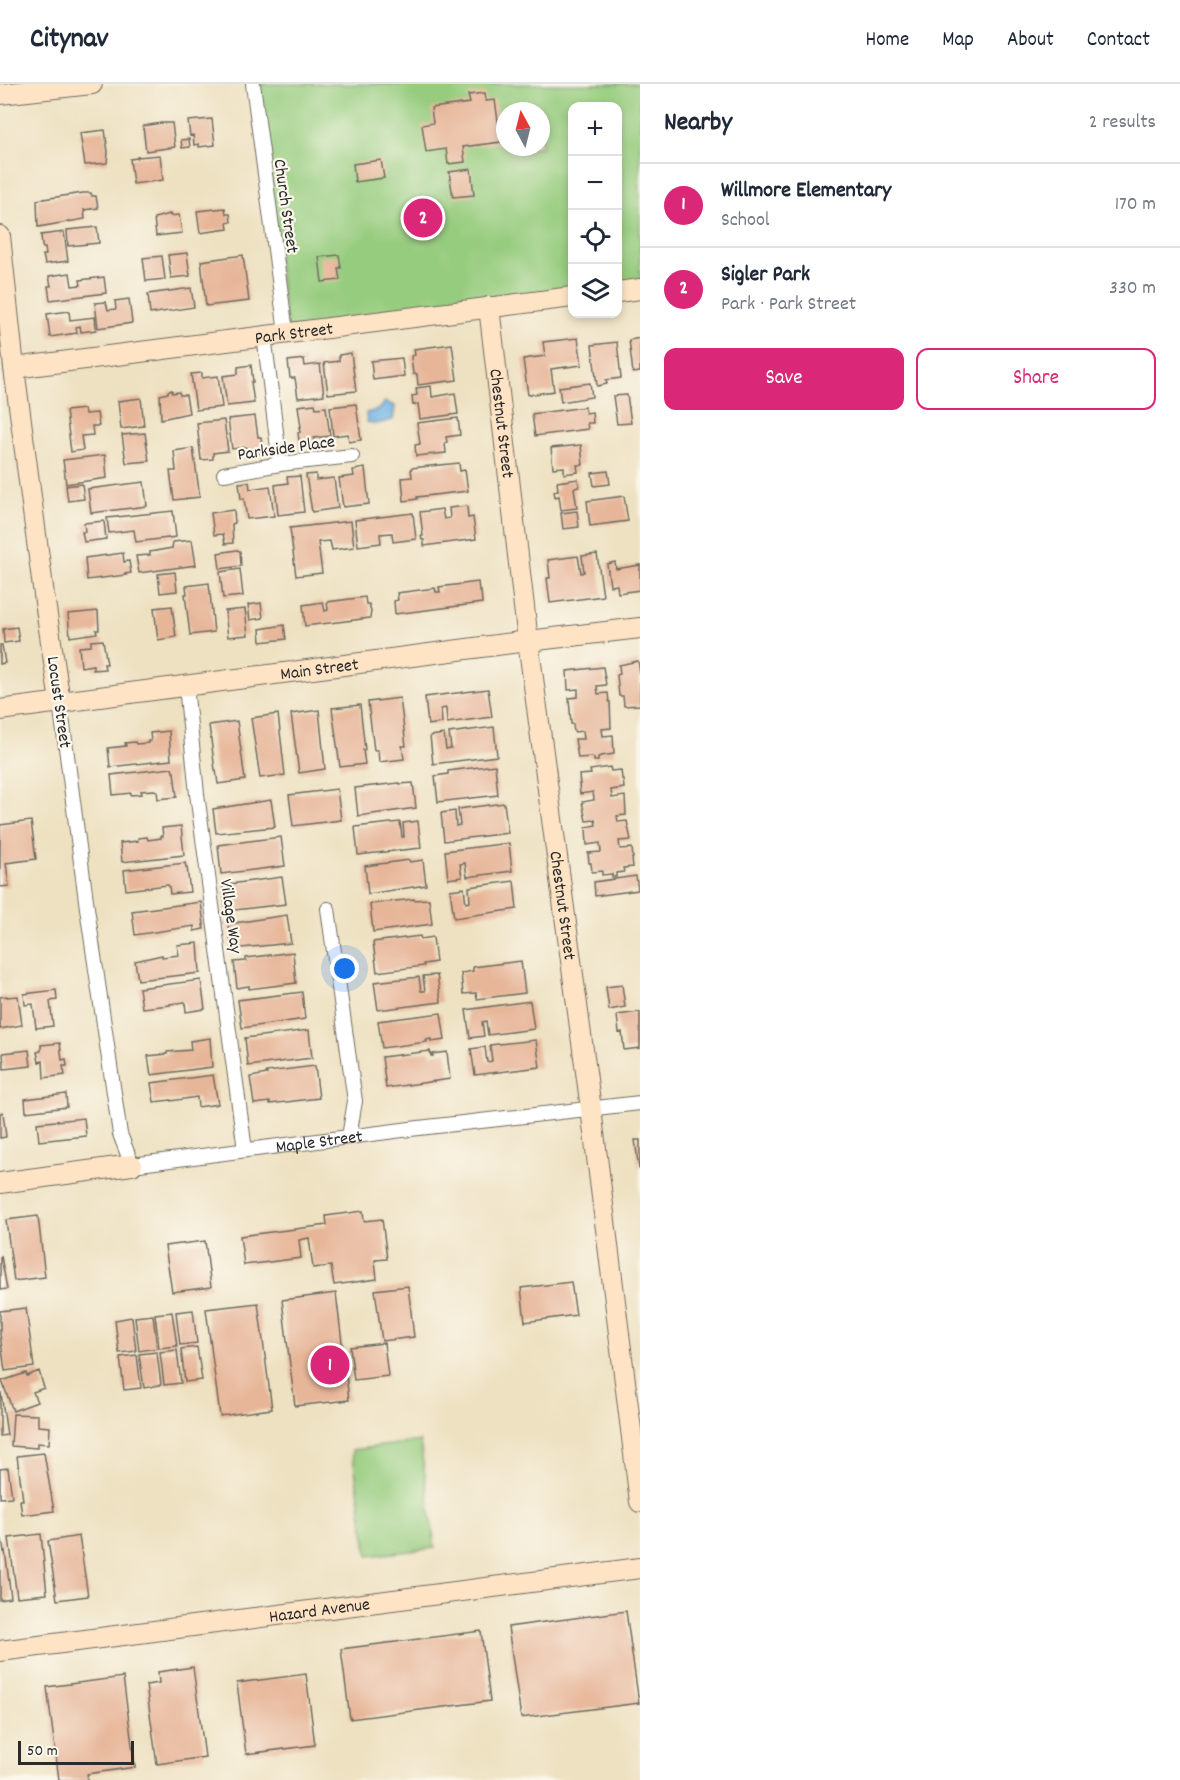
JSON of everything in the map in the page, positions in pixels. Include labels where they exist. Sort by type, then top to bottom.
[{"type":"street","points":[[0,94],[92,84]]},
{"type":"street","name":"Church Street","points":[[252,84],[286,332]]},
{"type":"street","name":"Locust Street","points":[[0,236],[14,368],[87,908],[120,1134],[132,1165]]},
{"type":"street","points":[[622,291],[640,289]]},
{"type":"street","name":"Park Street","points":[[14,368],[568,298]]},
{"type":"street","name":"Chestnut Street","points":[[489,307],[528,640],[591,1109],[640,1502]]},
{"type":"street","points":[[264,335],[280,464]]},
{"type":"street","name":"Parkside Place","points":[[224,474],[280,464],[352,456]]},
{"type":"street","name":"Main Street","points":[[0,710],[528,640],[640,628]]},
{"type":"street","name":"Village Way","points":[[186,686],[197,794],[245,1150]]},
{"type":"street","points":[[328,909],[355,1101],[349,1137]]},
{"type":"street","name":"Maple Street","points":[[0,1183],[349,1137],[640,1103]]},
{"type":"street","name":"Hazard Avenue","points":[[0,1651],[640,1568]]},
{"type":"green space","points":[[257,84],[640,84],[640,290],[622,292],[622,102],[568,102],[568,299],[287,334]]},
{"type":"green space","points":[[420,1441],[435,1548],[368,1556],[352,1450]]},
{"type":"water","points":[[385,402],[395,406],[393,420],[376,424],[367,422],[366,413],[380,409]]},
{"type":"building","points":[[485,93],[486,101],[495,100],[496,143],[463,147],[465,162],[448,164],[446,149],[426,152],[422,125],[433,123],[431,108],[470,103],[468,95]]},
{"type":"building","points":[[212,119],[215,145],[199,147],[199,144],[194,145],[188,121]]},
{"type":"building","points":[[172,123],[175,147],[146,151],[143,126]]},
{"type":"building","points":[[105,130],[107,163],[85,165],[80,133]]},
{"type":"building","points":[[189,139],[190,147],[182,148],[181,140]]},
{"type":"building","points":[[160,155],[163,180],[133,184],[130,159]]},
{"type":"building","points":[[381,160],[384,178],[355,182],[353,164]]},
{"type":"building","points":[[471,169],[474,195],[453,197],[449,172]]},
{"type":"building","points":[[83,193],[96,196],[98,208],[84,210],[85,219],[38,227],[37,200]]},
{"type":"building","points":[[225,208],[226,214],[230,214],[231,222],[227,223],[228,229],[200,233],[197,211]]},
{"type":"building","points":[[170,214],[170,216],[179,215],[182,233],[156,236],[154,218]]},
{"type":"building","points":[[97,227],[99,243],[68,246],[67,230]]},
{"type":"building","points":[[64,232],[68,261],[45,264],[43,255],[46,255],[41,235]]},
{"type":"building","points":[[187,253],[190,276],[171,278],[168,255]]},
{"type":"building","points":[[243,255],[249,301],[206,306],[201,261]]},
{"type":"building","points":[[339,255],[340,280],[322,282],[319,257]]},
{"type":"building","points":[[162,256],[165,279],[146,281],[143,258]]},
{"type":"building","points":[[70,273],[72,286],[81,285],[80,280],[104,277],[106,293],[50,300],[49,276]]},
{"type":"building","points":[[191,288],[194,307],[150,314],[148,294]]},
{"type":"building","points":[[129,299],[132,323],[98,328],[95,303],[106,302],[108,310],[116,309],[115,301]]},
{"type":"building","points":[[69,311],[70,320],[95,317],[96,330],[81,332],[80,326],[76,327],[77,333],[50,337],[47,314]]},
{"type":"building","points":[[578,338],[582,365],[551,369],[554,391],[528,395],[523,359],[545,356],[543,342]]},
{"type":"building","points":[[640,338],[640,372],[633,373],[629,340]]},
{"type":"building","points":[[617,342],[621,378],[606,380],[607,384],[597,386],[592,345]]},
{"type":"building","points":[[452,344],[457,380],[418,385],[417,374],[413,374],[411,356],[415,355],[414,349]]},
{"type":"building","points":[[351,353],[356,391],[328,394],[324,363],[339,361],[339,355]]},
{"type":"building","points":[[402,358],[404,376],[373,380],[371,361]]},
{"type":"building","points":[[304,359],[305,366],[320,364],[324,395],[298,398],[295,378],[290,378],[288,361]]},
{"type":"building","points":[[251,365],[254,403],[227,406],[223,376],[238,374],[238,367]]},
{"type":"building","points":[[202,373],[202,378],[218,376],[222,407],[196,410],[191,374]]},
{"type":"building","points":[[590,383],[592,397],[561,402],[559,387]]},
{"type":"building","points":[[431,386],[432,397],[455,393],[458,414],[420,419],[418,404],[413,405],[412,396],[417,395],[416,388]]},
{"type":"building","points":[[172,390],[172,393],[179,392],[180,395],[186,395],[189,413],[161,419],[160,395]]},
{"type":"building","points":[[627,395],[631,423],[617,424],[613,396]]},
{"type":"building","points":[[141,398],[144,426],[121,429],[118,401]]},
{"type":"building","points":[[315,404],[316,408],[326,407],[330,436],[314,438],[315,446],[300,448],[298,433],[301,427],[298,406]]},
{"type":"building","points":[[356,404],[361,440],[349,442],[348,434],[333,436],[330,407]]},
{"type":"building","points":[[585,407],[586,413],[592,412],[593,423],[587,423],[588,429],[535,436],[532,414]]},
{"type":"building","points":[[84,409],[85,414],[97,413],[99,426],[92,426],[93,435],[81,436],[83,450],[71,452],[66,411]]},
{"type":"building","points":[[255,416],[263,453],[247,455],[246,447],[232,449],[228,419]]},
{"type":"building","points":[[458,418],[460,435],[446,437],[446,453],[416,456],[415,445],[420,444],[417,423]]},
{"type":"building","points":[[224,420],[228,451],[213,453],[213,459],[201,460],[197,423]]},
{"type":"building","points":[[145,433],[149,461],[126,463],[122,435]]},
{"type":"building","points":[[581,445],[583,465],[577,465],[578,472],[564,474],[564,467],[553,468],[551,448]]},
{"type":"building","points":[[193,448],[200,497],[174,500],[170,471],[176,471],[174,451]]},
{"type":"building","points":[[105,455],[107,478],[66,484],[63,460]]},
{"type":"building","points":[[459,463],[460,471],[465,470],[468,491],[417,497],[417,499],[404,501],[402,478],[412,477],[411,468]]},
{"type":"building","points":[[365,468],[369,504],[343,507],[339,478],[354,476],[353,470]]},
{"type":"building","points":[[608,471],[610,484],[594,486],[592,473]]},
{"type":"building","points":[[316,474],[316,480],[334,478],[338,508],[312,512],[306,475]]},
{"type":"building","points":[[300,476],[304,512],[278,515],[275,485],[288,483],[287,477]]},
{"type":"building","points":[[578,479],[579,487],[574,488],[577,508],[561,510],[559,496],[555,497],[554,491],[558,490],[557,482]]},
{"type":"building","points":[[144,482],[147,506],[91,513],[88,489]]},
{"type":"building","points":[[249,482],[250,489],[270,486],[274,516],[247,519],[239,483]]},
{"type":"building","points":[[82,484],[84,499],[68,501],[66,486]]},
{"type":"building","points":[[624,496],[628,521],[590,526],[587,501]]},
{"type":"building","points":[[467,506],[468,518],[473,517],[476,539],[424,546],[421,536],[423,536],[420,512],[442,509],[444,519],[450,518],[449,508]]},
{"type":"building","points":[[234,510],[233,543],[225,544],[223,534],[214,535],[211,513]]},
{"type":"building","points":[[173,511],[176,537],[136,542],[134,530],[109,533],[107,518]]},
{"type":"building","points":[[577,511],[579,527],[563,529],[561,513]]},
{"type":"building","points":[[413,513],[416,539],[393,542],[392,533],[380,534],[381,543],[358,546],[355,520]]},
{"type":"building","points":[[104,521],[106,539],[84,542],[82,532],[85,532],[84,523]]},
{"type":"building","points":[[351,521],[354,547],[332,550],[330,541],[318,542],[322,573],[296,576],[290,528]]},
{"type":"building","points":[[192,540],[196,565],[139,573],[136,556],[150,555],[150,552],[172,548],[173,542]]},
{"type":"building","points":[[240,551],[241,566],[220,569],[218,553]]},
{"type":"building","points":[[123,553],[124,562],[129,561],[131,573],[87,580],[85,558]]},
{"type":"building","points":[[597,554],[603,596],[550,603],[547,578],[550,578],[548,560],[578,556],[581,573],[584,572],[582,556]]},
{"type":"building","points":[[615,562],[616,569],[640,565],[640,590],[618,593],[617,585],[610,586],[607,564]]},
{"type":"building","points":[[240,569],[243,596],[223,598],[220,572]]},
{"type":"building","points":[[175,572],[177,591],[160,593],[158,574]]},
{"type":"building","points":[[478,582],[482,603],[395,614],[394,601],[398,600],[397,593],[435,588],[436,592],[440,592],[439,587]]},
{"type":"building","points":[[209,583],[214,632],[190,635],[186,586]]},
{"type":"building","points":[[365,597],[366,604],[369,604],[371,611],[370,618],[305,626],[303,605],[323,602],[325,611],[328,610],[327,602]]},
{"type":"building","points":[[261,603],[263,618],[250,620],[248,605]]},
{"type":"building","points":[[172,606],[176,637],[158,640],[154,608]]},
{"type":"building","points":[[245,609],[248,635],[228,637],[225,611]]},
{"type":"building","points":[[98,611],[99,630],[96,630],[97,633],[70,637],[68,614]]},
{"type":"building","points":[[284,625],[286,639],[261,642],[260,629]]},
{"type":"building","points":[[17,627],[19,641],[4,643],[3,629]]},
{"type":"building","points":[[103,640],[107,664],[104,664],[105,669],[93,670],[93,665],[81,667],[79,647],[91,646],[91,641]]},
{"type":"building","points":[[0,645],[2,645],[5,663],[0,664]]},
{"type":"building","points":[[638,661],[640,705],[624,706],[623,696],[619,696],[617,675],[620,674],[619,665]]},
{"type":"building","points":[[603,667],[606,685],[597,686],[598,694],[608,693],[611,728],[602,729],[603,736],[613,735],[614,754],[598,757],[598,761],[594,761],[592,757],[578,758],[575,739],[584,739],[583,731],[574,732],[573,724],[571,724],[569,698],[578,697],[578,689],[568,690],[567,671]]},
{"type":"building","points":[[488,689],[492,717],[447,723],[446,708],[441,709],[442,723],[428,725],[425,697]]},
{"type":"building","points":[[400,698],[406,746],[402,746],[404,759],[379,762],[378,750],[374,750],[368,702]]},
{"type":"building","points":[[360,705],[365,764],[340,767],[332,708]]},
{"type":"building","points":[[319,710],[325,769],[299,773],[291,714]]},
{"type":"building","points":[[278,714],[285,775],[260,778],[251,718]]},
{"type":"building","points":[[237,721],[245,780],[218,784],[209,725]]},
{"type":"building","points":[[494,727],[497,756],[433,764],[430,736],[444,734],[446,749],[451,748],[449,733]]},
{"type":"building","points":[[169,731],[171,760],[110,767],[108,748],[126,746],[125,743],[148,743],[151,741],[150,733]]},
{"type":"building","points":[[495,765],[498,795],[438,802],[435,776],[448,774],[448,771]]},
{"type":"building","points":[[610,767],[611,771],[621,770],[624,788],[611,790],[612,798],[625,796],[626,815],[617,816],[618,822],[627,821],[631,840],[619,841],[620,849],[632,848],[633,858],[633,867],[623,868],[624,872],[616,873],[616,877],[612,877],[612,874],[602,875],[602,871],[592,872],[588,853],[601,852],[600,843],[587,845],[586,827],[596,825],[595,820],[586,821],[582,802],[594,800],[593,792],[580,794],[579,784],[579,775],[591,774],[590,770]]},
{"type":"building","points":[[172,768],[177,797],[158,799],[157,791],[154,790],[141,791],[142,794],[113,795],[111,775]]},
{"type":"building","points":[[413,783],[416,808],[358,816],[355,788]]},
{"type":"building","points":[[337,789],[341,820],[293,826],[289,795]]},
{"type":"building","points":[[271,800],[275,827],[216,833],[213,809]]},
{"type":"building","points":[[504,803],[508,833],[444,841],[441,813],[455,811],[456,826],[460,825],[458,809]]},
{"type":"building","points":[[31,821],[36,859],[6,863],[9,886],[0,887],[0,825]]},
{"type":"building","points":[[418,821],[421,848],[358,855],[355,827],[400,822],[402,837],[404,837],[403,823]]},
{"type":"building","points":[[181,826],[184,855],[122,862],[120,843],[138,841],[138,838],[147,837],[148,840],[161,838],[162,828]]},
{"type":"building","points":[[281,837],[285,866],[221,874],[218,845]]},
{"type":"building","points":[[509,843],[512,871],[467,877],[465,863],[460,864],[462,877],[448,879],[445,851]]},
{"type":"building","points":[[409,860],[410,862],[423,860],[426,885],[368,894],[365,866]]},
{"type":"building","points":[[185,863],[190,892],[170,894],[168,885],[126,890],[124,870]]},
{"type":"building","points":[[636,876],[638,890],[595,896],[594,882]]},
{"type":"building","points":[[282,877],[286,904],[226,911],[223,885]]},
{"type":"building","points":[[514,881],[517,909],[454,918],[450,890],[464,888],[466,903],[470,902],[469,887]]},
{"type":"building","points":[[429,899],[432,924],[373,932],[370,904]]},
{"type":"building","points":[[201,902],[204,929],[194,931],[194,926],[135,935],[132,911]]},
{"type":"building","points":[[287,915],[291,943],[232,949],[228,924]]},
{"type":"building","points":[[420,936],[421,939],[433,937],[436,962],[423,964],[424,966],[377,972],[373,942]]},
{"type":"building","points":[[198,943],[200,973],[138,980],[135,961],[162,955],[162,957],[179,955],[177,945]]},
{"type":"building","points":[[293,952],[296,983],[249,989],[249,986],[237,988],[234,962],[246,961],[246,958]]},
{"type":"building","points":[[521,961],[525,993],[477,999],[476,993],[463,994],[461,973],[473,971],[473,967]]},
{"type":"building","points":[[437,975],[441,1002],[378,1010],[374,982],[419,977],[421,991],[425,991],[423,976]]},
{"type":"building","points":[[201,980],[205,1009],[186,1012],[185,1002],[142,1008],[139,988]]},
{"type":"building","points":[[622,985],[625,1007],[609,1010],[606,987]]},
{"type":"building","points":[[56,990],[57,1000],[50,1001],[53,1026],[36,1028],[33,1004],[25,1005],[24,994]]},
{"type":"building","points":[[302,992],[305,1019],[242,1028],[238,1000]]},
{"type":"building","points":[[18,996],[22,1025],[0,1029],[0,997]]},
{"type":"building","points":[[530,1001],[534,1029],[488,1035],[486,1021],[482,1022],[484,1036],[470,1038],[466,1010]]},
{"type":"building","points":[[640,1012],[640,1048],[624,1050],[617,1015]]},
{"type":"building","points":[[441,1013],[445,1040],[431,1042],[431,1039],[426,1040],[427,1042],[382,1048],[378,1021]]},
{"type":"building","points":[[309,1030],[312,1058],[248,1066],[245,1038]]},
{"type":"building","points":[[210,1038],[212,1067],[151,1075],[148,1056],[191,1050],[190,1041]]},
{"type":"building","points":[[536,1040],[540,1067],[475,1075],[471,1049],[485,1047],[487,1062],[492,1061],[490,1045]]},
{"type":"building","points":[[60,1043],[62,1060],[66,1059],[67,1066],[63,1066],[65,1075],[44,1078],[43,1061],[39,1062],[37,1052],[41,1051],[41,1045]]},
{"type":"building","points":[[29,1050],[31,1066],[4,1069],[3,1053]]},
{"type":"building","points":[[430,1051],[431,1056],[447,1052],[450,1079],[386,1088],[382,1057]]},
{"type":"building","points":[[315,1066],[319,1098],[254,1104],[250,1077],[267,1074],[266,1072]]},
{"type":"building","points":[[213,1075],[218,1104],[198,1107],[197,1097],[154,1102],[151,1083]]},
{"type":"building","points":[[66,1094],[67,1107],[26,1112],[25,1099]]},
{"type":"building","points":[[3,1112],[6,1137],[0,1138],[0,1113]]},
{"type":"building","points":[[84,1118],[86,1136],[39,1141],[37,1123]]},
{"type":"building","points":[[635,1140],[640,1140],[640,1169],[639,1169]]},
{"type":"building","points":[[363,1211],[364,1221],[382,1219],[387,1259],[375,1260],[377,1279],[334,1285],[331,1266],[313,1268],[309,1238],[299,1240],[301,1258],[244,1265],[240,1236],[327,1225],[326,1216]]},
{"type":"building","points":[[38,1216],[45,1277],[14,1281],[6,1220]]},
{"type":"building","points":[[205,1241],[211,1287],[172,1292],[165,1246]]},
{"type":"building","points":[[0,1257],[7,1289],[0,1290]]},
{"type":"building","points":[[571,1282],[576,1315],[525,1322],[521,1288]]},
{"type":"building","points":[[408,1286],[414,1337],[382,1341],[375,1290]]},
{"type":"building","points":[[336,1293],[349,1400],[295,1406],[282,1300]]},
{"type":"building","points":[[258,1303],[272,1409],[220,1416],[206,1309]]},
{"type":"building","points":[[26,1308],[34,1367],[5,1371],[0,1335],[0,1311]]},
{"type":"building","points":[[193,1310],[197,1343],[180,1345],[176,1312]]},
{"type":"building","points":[[172,1312],[177,1346],[159,1348],[155,1314]]},
{"type":"building","points":[[153,1315],[157,1348],[139,1351],[135,1317]]},
{"type":"building","points":[[132,1317],[136,1351],[119,1353],[115,1320]]},
{"type":"building","points":[[384,1343],[388,1376],[354,1380],[350,1347]]},
{"type":"building","points":[[197,1347],[202,1380],[185,1382],[181,1349]]},
{"type":"building","points":[[177,1350],[181,1383],[164,1385],[160,1352]]},
{"type":"building","points":[[157,1352],[161,1385],[144,1388],[139,1354]]},
{"type":"building","points":[[137,1355],[141,1388],[124,1390],[120,1357]]},
{"type":"building","points":[[39,1371],[44,1388],[33,1392],[37,1402],[13,1411],[2,1381]]},
{"type":"building","points":[[0,1394],[7,1435],[0,1436]]},
{"type":"building","points":[[13,1414],[38,1415],[38,1426],[50,1427],[49,1444],[37,1443],[37,1448],[11,1446]]},
{"type":"building","points":[[44,1453],[54,1511],[22,1515],[20,1500],[23,1500],[17,1456]]},
{"type":"building","points":[[8,1468],[12,1497],[0,1498],[0,1469]]},
{"type":"building","points":[[41,1534],[47,1594],[17,1597],[9,1538]]},
{"type":"building","points":[[79,1536],[88,1596],[57,1600],[48,1541]]},
{"type":"building","points":[[0,1539],[2,1539],[5,1551],[11,1598],[0,1600]]},
{"type":"building","points":[[626,1611],[639,1703],[521,1718],[508,1627]]},
{"type":"building","points":[[481,1631],[490,1701],[350,1719],[341,1649]]},
{"type":"building","points":[[193,1667],[205,1757],[157,1764],[146,1685],[159,1683],[158,1672]]},
{"type":"building","points":[[306,1674],[315,1745],[246,1754],[237,1683]]},
{"type":"building","points":[[123,1677],[135,1767],[87,1774],[88,1780],[59,1780],[47,1687]]},
{"type":"place","name":"Sigler Park","points":[[423,218]]},
{"type":"place","name":"Willmore Elementary","points":[[330,1365]]}]
